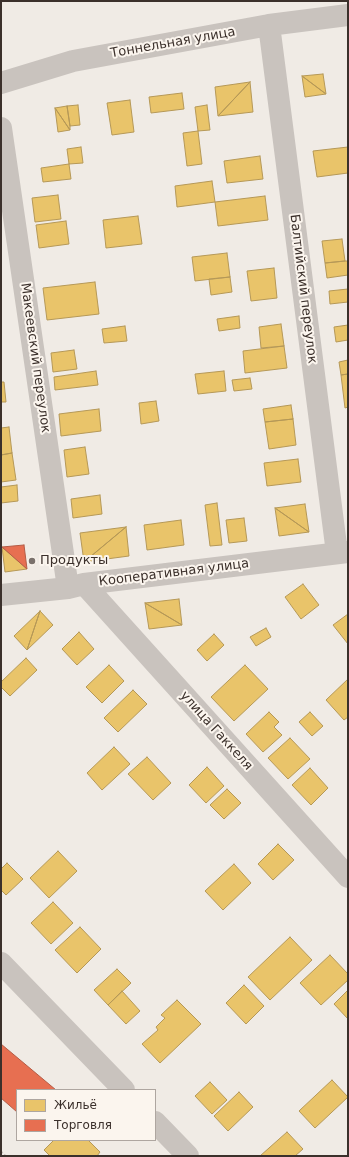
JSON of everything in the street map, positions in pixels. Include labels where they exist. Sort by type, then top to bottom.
[{"type":"street","name":"Тоннельная улица","points":[[1,83],[73,61],[269,25],[348,15]]},
{"type":"street","name":"Балтийский переулок","points":[[269,25],[343,553]]},
{"type":"street","name":"Макеевский переулок","points":[[1,128],[76,586]]},
{"type":"street","name":"Кооперативная улица","points":[[1,595],[343,553]]},
{"type":"street","name":"улица Гаккеля","points":[[76,586],[348,877]]},
{"type":"street","points":[[1,963],[123,1089]]},
{"type":"street","points":[[156,1123],[188,1156]]},
{"type":"path","points":[[1,1152],[5,1156]]},
{"type":"building: Жильё","points":[[323,74],[326,94],[302,76]]},
{"type":"building: Жильё","points":[[302,76],[326,94],[305,97]]},
{"type":"building: Жильё","points":[[250,82],[253,112],[218,116]]},
{"type":"building: Жильё","points":[[250,82],[218,116],[215,87]]},
{"type":"building: Жильё","points":[[182,93],[184,109],[151,113],[149,97]]},
{"type":"building: Жильё","points":[[130,100],[134,132],[112,135],[107,103]]},
{"type":"building: Жильё","points":[[78,105],[80,125],[70,126],[67,106]]},
{"type":"building: Жильё","points":[[207,105],[210,130],[198,131],[195,107]]},
{"type":"building: Жильё","points":[[67,106],[70,126],[70,130],[55,108]]},
{"type":"building: Жильё","points":[[55,108],[70,130],[58,132]]},
{"type":"building: Жильё","points":[[198,131],[202,164],[187,166],[183,133]]},
{"type":"building: Жильё","points":[[81,147],[83,163],[69,164],[67,149]]},
{"type":"building: Жильё","points":[[348,147],[348,173],[317,177],[313,151]]},
{"type":"building: Жильё","points":[[260,156],[263,179],[227,183],[224,161]]},
{"type":"building: Жильё","points":[[69,164],[71,179],[43,182],[41,168]]},
{"type":"building: Жильё","points":[[212,181],[215,202],[177,207],[175,186]]},
{"type":"building: Жильё","points":[[58,195],[61,219],[35,222],[32,198]]},
{"type":"building: Жильё","points":[[265,196],[268,220],[218,226],[215,202]]},
{"type":"building: Жильё","points":[[138,216],[142,244],[106,248],[103,220]]},
{"type":"building: Жильё","points":[[66,221],[69,244],[39,248],[36,225]]},
{"type":"building: Жильё","points":[[342,239],[345,261],[325,263],[322,241]]},
{"type":"building: Жильё","points":[[227,253],[230,277],[195,281],[192,257]]},
{"type":"building: Жильё","points":[[348,261],[348,275],[327,278],[325,263]]},
{"type":"building: Жильё","points":[[274,268],[277,298],[251,301],[247,271]]},
{"type":"building: Жильё","points":[[230,277],[232,292],[211,295],[209,279]]},
{"type":"building: Жильё","points":[[95,282],[99,314],[47,320],[43,288]]},
{"type":"building: Жильё","points":[[348,289],[348,302],[330,304],[329,291]]},
{"type":"building: Жильё","points":[[239,316],[240,328],[219,331],[217,319]]},
{"type":"building: Жильё","points":[[281,324],[284,346],[261,348],[259,327]]},
{"type":"building: Жильё","points":[[348,325],[348,340],[336,342],[334,327]]},
{"type":"building: Жильё","points":[[125,326],[127,341],[104,343],[102,329]]},
{"type":"building: Жильё","points":[[284,346],[287,368],[245,373],[243,351]]},
{"type":"building: Жильё","points":[[74,350],[77,369],[53,372],[51,353]]},
{"type":"building: Жильё","points":[[348,360],[348,374],[341,375],[339,362]]},
{"type":"building: Жильё","points":[[96,371],[98,385],[55,390],[54,377]]},
{"type":"building: Жильё","points":[[224,371],[226,391],[198,394],[195,374]]},
{"type":"building: Жильё","points":[[348,374],[348,407],[345,408],[341,375]]},
{"type":"building: Жильё","points":[[250,378],[252,389],[234,391],[232,380]]},
{"type":"building: Жильё","points":[[1,382],[4,382],[6,402],[1,402]]},
{"type":"building: Жильё","points":[[156,401],[159,421],[141,424],[139,403]]},
{"type":"building: Жильё","points":[[291,405],[293,419],[265,422],[263,409]]},
{"type":"building: Жильё","points":[[99,409],[101,431],[61,436],[59,414]]},
{"type":"building: Жильё","points":[[293,419],[296,445],[269,449],[265,422]]},
{"type":"building: Жильё","points":[[9,427],[12,453],[1,455],[1,428]]},
{"type":"building: Жильё","points":[[85,447],[89,474],[67,477],[64,450]]},
{"type":"building: Жильё","points":[[12,453],[16,480],[1,482],[1,455]]},
{"type":"building: Жильё","points":[[298,459],[301,482],[267,486],[264,463]]},
{"type":"building: Жильё","points":[[17,485],[18,501],[1,503],[1,487]]},
{"type":"building: Жильё","points":[[100,495],[102,514],[73,518],[71,499]]},
{"type":"building: Жильё","points":[[217,503],[222,545],[210,546],[205,505]]},
{"type":"building: Жильё","points":[[305,504],[309,532],[275,508]]},
{"type":"building: Жильё","points":[[275,508],[309,532],[279,536]]},
{"type":"building: Жильё","points":[[244,518],[247,541],[229,543],[226,520]]},
{"type":"building: Жильё","points":[[181,520],[184,545],[147,550],[144,525]]},
{"type":"building: Жильё","points":[[126,527],[84,562],[80,533]]},
{"type":"building: Жильё","points":[[126,527],[129,556],[84,562]]},
{"type":"building: Жильё","points":[[2,547],[27,569],[5,572]]},
{"type":"building: Жильё","points":[[303,584],[319,605],[301,619],[285,597]]},
{"type":"building: Жильё","points":[[179,599],[182,625],[145,603]]},
{"type":"building: Жильё","points":[[145,603],[182,625],[149,629]]},
{"type":"building: Жильё","points":[[40,611],[27,650],[14,636]]},
{"type":"building: Жильё","points":[[40,611],[53,625],[27,650]]},
{"type":"building: Жильё","points":[[348,614],[348,644],[333,625]]},
{"type":"building: Жильё","points":[[266,628],[271,637],[256,646],[250,637]]},
{"type":"building: Жильё","points":[[79,632],[94,649],[77,665],[62,649]]},
{"type":"building: Жильё","points":[[214,634],[224,645],[207,661],[197,650]]},
{"type":"building: Жильё","points":[[26,658],[37,670],[10,696],[1,687],[1,682]]},
{"type":"building: Жильё","points":[[109,665],[124,681],[102,703],[86,687]]},
{"type":"building: Жильё","points":[[245,665],[268,689],[234,721],[211,697]]},
{"type":"building: Жильё","points":[[348,679],[348,717],[344,720],[326,700]]},
{"type":"building: Жильё","points":[[133,690],[147,704],[118,732],[104,718]]},
{"type":"building: Жильё","points":[[269,712],[279,722],[274,727],[282,735],[263,752],[246,734]]},
{"type":"building: Жильё","points":[[310,712],[323,726],[312,736],[299,722]]},
{"type":"building: Жильё","points":[[290,738],[310,759],[288,779],[268,758]]},
{"type":"building: Жильё","points":[[114,747],[130,764],[102,790],[87,773]]},
{"type":"building: Жильё","points":[[147,757],[171,783],[153,800],[128,774]]},
{"type":"building: Жильё","points":[[207,767],[224,786],[206,803],[189,785]]},
{"type":"building: Жильё","points":[[310,768],[328,788],[311,805],[292,785]]},
{"type":"building: Жильё","points":[[227,789],[241,803],[224,819],[210,805]]},
{"type":"building: Жильё","points":[[278,844],[294,860],[273,880],[258,864]]},
{"type":"building: Жильё","points":[[58,851],[77,871],[49,898],[30,878]]},
{"type":"building: Жильё","points":[[7,863],[23,879],[6,895],[1,890],[1,869]]},
{"type":"building: Жильё","points":[[234,864],[251,883],[223,910],[205,891]]},
{"type":"building: Жильё","points":[[53,902],[73,923],[51,944],[31,923]]},
{"type":"building: Жильё","points":[[80,927],[101,949],[77,973],[55,950]]},
{"type":"building: Жильё","points":[[290,937],[312,960],[270,1000],[248,977]]},
{"type":"building: Жильё","points":[[330,955],[348,974],[348,980],[321,1005],[300,983]]},
{"type":"building: Жильё","points":[[117,969],[131,983],[108,1005],[94,990]]},
{"type":"building: Жильё","points":[[244,985],[264,1006],[246,1024],[226,1003]]},
{"type":"building: Жильё","points":[[348,990],[348,1019],[334,1004]]},
{"type":"building: Жильё","points":[[122,991],[140,1011],[126,1024],[108,1005]]},
{"type":"building: Жильё","points":[[177,1000],[201,1024],[160,1063],[142,1044],[158,1030],[156,1027],[165,1018],[161,1015]]},
{"type":"building: Жильё","points":[[332,1080],[348,1097],[315,1128],[299,1111]]},
{"type":"building: Жильё","points":[[210,1082],[227,1100],[212,1114],[195,1096]]},
{"type":"building: Жильё","points":[[239,1092],[253,1107],[228,1131],[214,1116]]},
{"type":"building: Жильё","points":[[287,1132],[303,1149],[295,1156],[260,1156]]},
{"type":"building: Жильё","points":[[53,1141],[89,1141],[100,1152],[97,1156],[50,1156],[44,1150]]},
{"type":"building: Торговля","points":[[24,545],[27,569],[2,547]]},
{"type":"building: Торговля","points":[[1,1044],[55,1089],[16,1089],[16,1111],[1,1098]]},
{"type":"place","name":"Продукты","points":[[32,561]]}]
